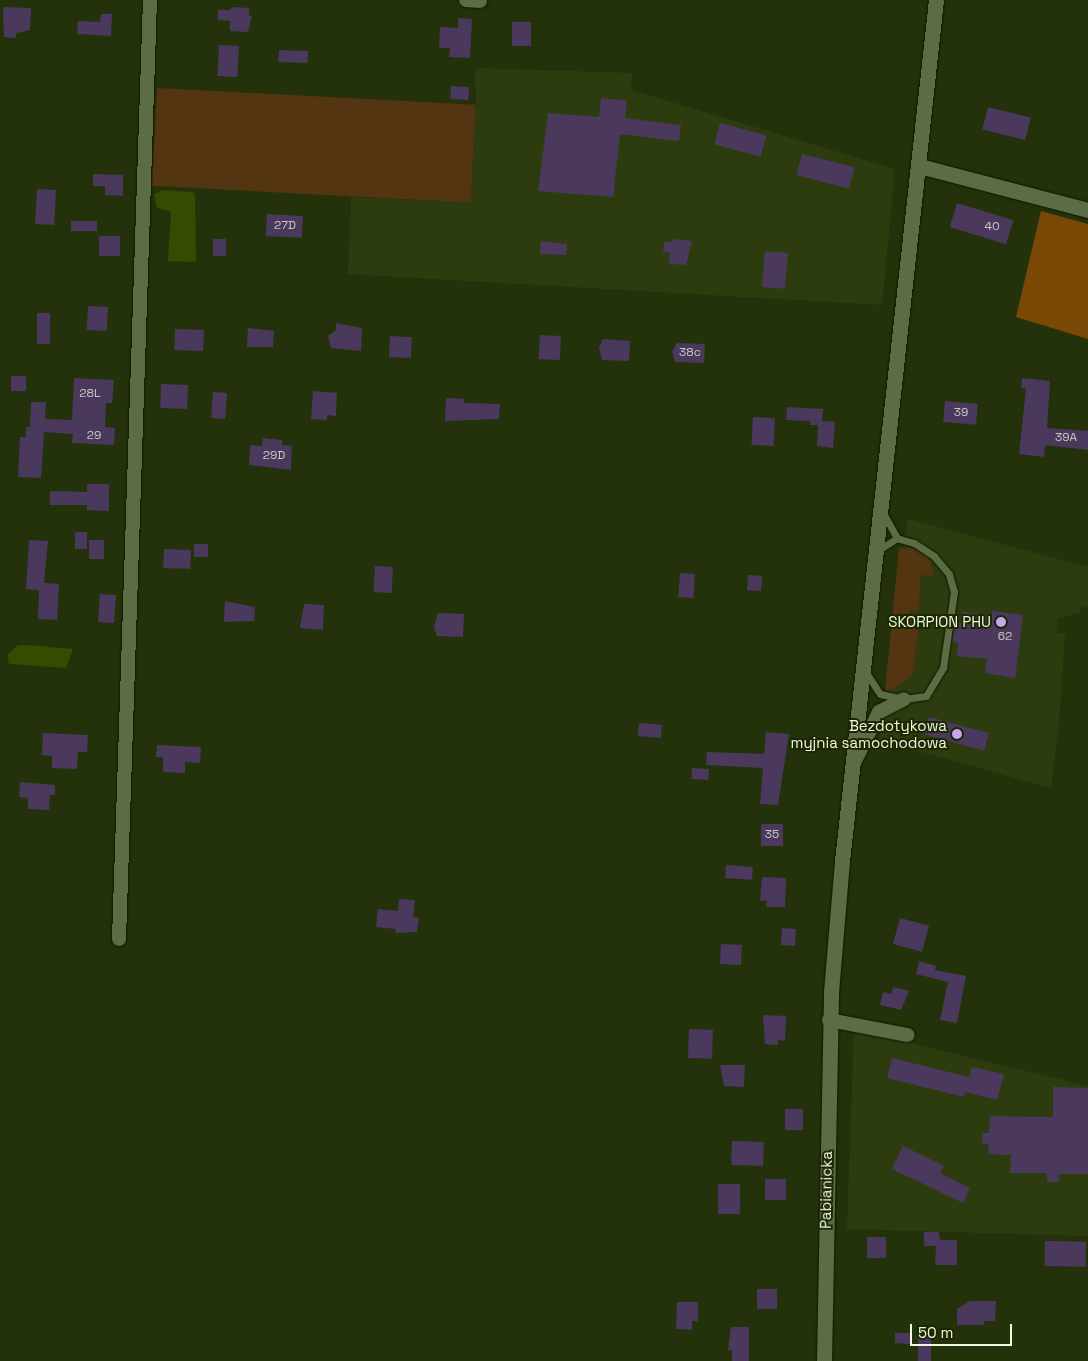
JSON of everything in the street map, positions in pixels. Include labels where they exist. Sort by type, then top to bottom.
[{"type":"main road","name":"Pabianicka","points":[[824,1361],[829,1019],[842,861],[865,671],[936,0]]},
{"type":"main road","points":[[919,166],[1088,210]]},
{"type":"street","points":[[119,939],[150,0]]},
{"type":"street","points":[[855,761],[878,712],[904,699]]},
{"type":"street","points":[[829,1019],[908,1036]]},
{"type":"lane","points":[[865,671],[880,694],[904,699],[926,696],[937,681],[945,662],[954,592],[949,574],[934,556],[914,543],[897,538],[882,511]]},
{"type":"lane","points":[[878,550],[897,538]]},
{"type":"shaded area","points":[[475,68],[632,73],[631,90],[895,169],[882,305],[348,274],[351,197],[460,202],[476,102]]},
{"type":"shaded area","points":[[157,88],[476,105],[470,203],[152,186]]},
{"type":"shaded area","points":[[163,190],[193,192],[195,195],[196,262],[168,261],[171,215],[170,211],[157,208],[154,194]]},
{"type":"shaded area","points":[[1041,211],[1088,224],[1088,339],[1016,317]]},
{"type":"shaded area","points":[[908,519],[1088,567],[1088,608],[1082,606],[1080,613],[1058,619],[1056,633],[1065,634],[1059,723],[1051,788],[879,740]]},
{"type":"shaded area","points":[[899,548],[915,549],[929,557],[934,576],[920,575],[919,611],[910,610],[910,620],[919,622],[913,674],[894,689],[885,690]]},
{"type":"shaded area","points":[[18,645],[73,649],[66,668],[9,664],[7,655]]},
{"type":"shaded area","points":[[854,1029],[1088,1086],[1088,1236],[847,1229]]},
{"type":"building","points":[[3,7],[31,8],[30,30],[16,33],[16,38],[4,37]]},
{"type":"building","points":[[231,7],[249,8],[249,15],[252,16],[248,32],[230,31],[230,21],[218,20],[218,10],[231,10]]},
{"type":"building","points":[[101,14],[112,14],[111,36],[77,34],[78,21],[100,22]]},
{"type":"building","points":[[458,18],[472,19],[470,58],[449,57],[450,48],[439,48],[440,27],[458,28]]},
{"type":"building","points":[[512,22],[531,22],[531,46],[512,46]]},
{"type":"building","points":[[219,45],[239,46],[237,77],[217,76]]},
{"type":"building","points":[[279,50],[308,51],[308,63],[279,62]]},
{"type":"building","points":[[451,86],[469,87],[468,100],[450,99]]},
{"type":"building","points":[[601,98],[627,101],[625,118],[681,125],[679,141],[620,134],[613,197],[538,191],[548,113],[599,117]]},
{"type":"building","points":[[988,107],[1031,118],[1025,140],[982,129]]},
{"type":"building","points":[[720,123],[766,135],[761,157],[714,144]]},
{"type":"building","points":[[802,154],[854,167],[849,188],[797,175]]},
{"type":"building","points":[[93,174],[123,175],[123,196],[105,195],[105,186],[93,186]]},
{"type":"building","points":[[37,189],[56,190],[54,225],[35,224]]},
{"type":"building","points":[[957,203],[1013,220],[1006,244],[950,227]]},
{"type":"building","points":[[267,214],[303,216],[302,238],[266,236]]},
{"type":"building","points":[[71,221],[97,221],[97,231],[71,231]]},
{"type":"building","points":[[99,236],[120,236],[120,256],[99,256]]},
{"type":"building","points":[[213,239],[226,239],[226,256],[213,256]]},
{"type":"building","points":[[672,239],[692,241],[686,265],[669,264],[670,252],[663,252],[664,242],[671,242]]},
{"type":"building","points":[[541,241],[567,244],[566,255],[540,254]]},
{"type":"building","points":[[765,251],[788,253],[785,289],[762,287]]},
{"type":"building","points":[[88,306],[108,307],[107,331],[87,330]]},
{"type":"building","points":[[37,313],[50,313],[50,344],[37,344]]},
{"type":"building","points":[[336,323],[362,328],[361,351],[331,348],[328,336],[336,330]]},
{"type":"building","points":[[248,328],[274,331],[273,347],[247,347]]},
{"type":"building","points":[[175,329],[204,330],[203,351],[174,350]]},
{"type":"building","points":[[540,335],[561,336],[560,360],[539,359]]},
{"type":"building","points":[[390,336],[412,337],[411,358],[389,357]]},
{"type":"building","points":[[603,339],[630,341],[629,361],[602,360],[599,348]]},
{"type":"building","points":[[677,343],[705,344],[704,363],[675,362],[672,352]]},
{"type":"building","points":[[11,376],[26,376],[26,391],[11,391]]},
{"type":"building","points":[[74,378],[114,380],[112,403],[106,403],[105,427],[115,428],[114,445],[72,443],[73,434],[44,432],[41,478],[18,477],[20,437],[26,437],[26,427],[30,427],[31,402],[46,402],[45,419],[72,420]]},
{"type":"building","points":[[1022,378],[1050,381],[1047,428],[1088,431],[1088,450],[1045,445],[1044,457],[1019,454],[1026,389],[1021,388]]},
{"type":"building","points":[[161,384],[188,385],[187,409],[160,408]]},
{"type":"building","points":[[313,391],[337,393],[336,416],[327,415],[327,420],[311,419]]},
{"type":"building","points":[[213,392],[227,393],[225,419],[211,418]]},
{"type":"building","points":[[446,398],[464,399],[464,403],[500,404],[499,419],[445,421]]},
{"type":"building","points":[[945,401],[978,404],[976,425],[943,422]]},
{"type":"building","points":[[787,407],[823,409],[822,421],[835,422],[833,448],[817,446],[818,425],[810,425],[810,421],[786,420]]},
{"type":"building","points":[[753,417],[775,418],[774,446],[752,445]]},
{"type":"building","points":[[263,438],[282,440],[282,445],[292,446],[291,470],[249,465],[250,445],[262,446]]},
{"type":"building","points":[[87,484],[109,484],[109,511],[87,510],[87,505],[50,505],[50,491],[87,492]]},
{"type":"building","points":[[75,532],[87,532],[87,549],[75,549]]},
{"type":"building","points":[[29,540],[48,541],[44,583],[59,584],[57,620],[38,619],[39,590],[26,589]]},
{"type":"building","points":[[89,540],[104,540],[104,559],[89,559]]},
{"type":"building","points":[[194,544],[208,544],[208,557],[194,557]]},
{"type":"building","points":[[164,549],[191,550],[190,569],[163,568]]},
{"type":"building","points":[[375,566],[393,567],[392,593],[374,592]]},
{"type":"building","points":[[680,573],[695,574],[693,598],[678,597]]},
{"type":"building","points":[[748,575],[762,576],[761,591],[747,590]]},
{"type":"building","points":[[100,594],[116,595],[114,623],[98,622]]},
{"type":"building","points":[[225,601],[255,607],[254,621],[224,622]]},
{"type":"building","points":[[304,604],[324,605],[323,630],[300,628]]},
{"type":"building","points":[[992,611],[1023,615],[1015,678],[985,673],[987,659],[957,656],[958,643],[952,642],[955,622],[962,623],[963,612],[992,615]]},
{"type":"building","points":[[438,613],[464,614],[463,637],[437,636],[434,627]]},
{"type":"building","name":"Bezdotykowa myjnia samochodowa","points":[[929,717],[989,733],[984,750],[924,734]]},
{"type":"building","points":[[639,723],[662,725],[661,738],[638,736]]},
{"type":"building","points":[[766,732],[789,734],[778,805],[760,804],[763,768],[706,765],[707,752],[764,754]]},
{"type":"building","points":[[43,733],[88,735],[87,752],[78,752],[77,769],[52,768],[52,756],[42,755]]},
{"type":"building","points":[[157,745],[201,747],[200,763],[185,762],[185,773],[163,772],[163,757],[156,757]]},
{"type":"building","points":[[692,768],[709,769],[708,780],[691,779]]},
{"type":"building","points":[[20,782],[55,785],[55,795],[50,795],[49,810],[28,809],[28,798],[19,797]]},
{"type":"building","points":[[761,824],[783,824],[783,846],[761,846]]},
{"type":"building","points":[[726,865],[753,867],[752,880],[725,878]]},
{"type":"building","points":[[762,877],[786,878],[785,907],[766,907],[767,900],[760,901]]},
{"type":"building","points":[[399,899],[415,900],[413,917],[419,918],[417,932],[395,933],[396,929],[376,927],[378,909],[398,911]]},
{"type":"building","points":[[900,918],[929,926],[922,952],[893,944]]},
{"type":"building","points":[[782,928],[796,929],[795,946],[781,945]]},
{"type":"building","points":[[721,944],[742,945],[741,965],[720,964]]},
{"type":"building","points":[[919,961],[936,966],[935,970],[966,976],[957,1023],[940,1020],[948,982],[916,974]]},
{"type":"building","points":[[893,987],[909,991],[901,1010],[880,1005],[883,992],[892,994]]},
{"type":"building","points":[[763,1015],[786,1016],[785,1041],[778,1040],[778,1045],[765,1044]]},
{"type":"building","points":[[689,1029],[713,1030],[712,1059],[688,1058]]},
{"type":"building","points":[[892,1058],[969,1077],[972,1067],[1004,1074],[997,1100],[965,1092],[964,1097],[887,1078]]},
{"type":"building","points":[[720,1065],[745,1065],[744,1087],[724,1086]]},
{"type":"building","points":[[1053,1087],[1088,1088],[1088,1174],[1059,1174],[1059,1182],[1047,1182],[1047,1173],[1010,1173],[1011,1155],[988,1154],[989,1144],[982,1144],[983,1133],[989,1133],[990,1116],[1053,1117]]},
{"type":"building","points":[[785,1109],[803,1109],[803,1130],[785,1130]]},
{"type":"building","points":[[732,1141],[764,1142],[763,1166],[731,1165]]},
{"type":"building","points":[[903,1146],[944,1166],[940,1173],[970,1188],[963,1203],[892,1169]]},
{"type":"building","points":[[765,1179],[786,1179],[786,1200],[765,1200]]},
{"type":"building","points":[[718,1184],[740,1184],[740,1214],[718,1214]]},
{"type":"building","points":[[924,1232],[939,1232],[940,1240],[957,1240],[957,1265],[935,1265],[936,1246],[924,1246]]},
{"type":"building","points":[[867,1237],[886,1237],[886,1258],[867,1258]]},
{"type":"building","points":[[1045,1241],[1086,1242],[1086,1267],[1045,1266]]},
{"type":"building","points":[[757,1289],[777,1289],[777,1309],[757,1309]]},
{"type":"building","points":[[970,1301],[996,1301],[995,1321],[984,1321],[984,1325],[957,1325],[957,1309]]},
{"type":"building","points":[[677,1302],[698,1302],[698,1321],[692,1321],[692,1330],[676,1329]]},
{"type":"building","points":[[731,1327],[749,1327],[749,1361],[732,1361],[732,1350],[728,1350]]},
{"type":"building","points":[[895,1333],[911,1333],[910,1344],[895,1343]]},
{"type":"building","points":[[918,1336],[931,1336],[931,1361],[918,1361]]},
{"type":"place","name":"SKORPION PHU","points":[[1001,622]]},
{"type":"place","name":"Bezdotykowa myjnia samochodowa","points":[[957,734]]}]
